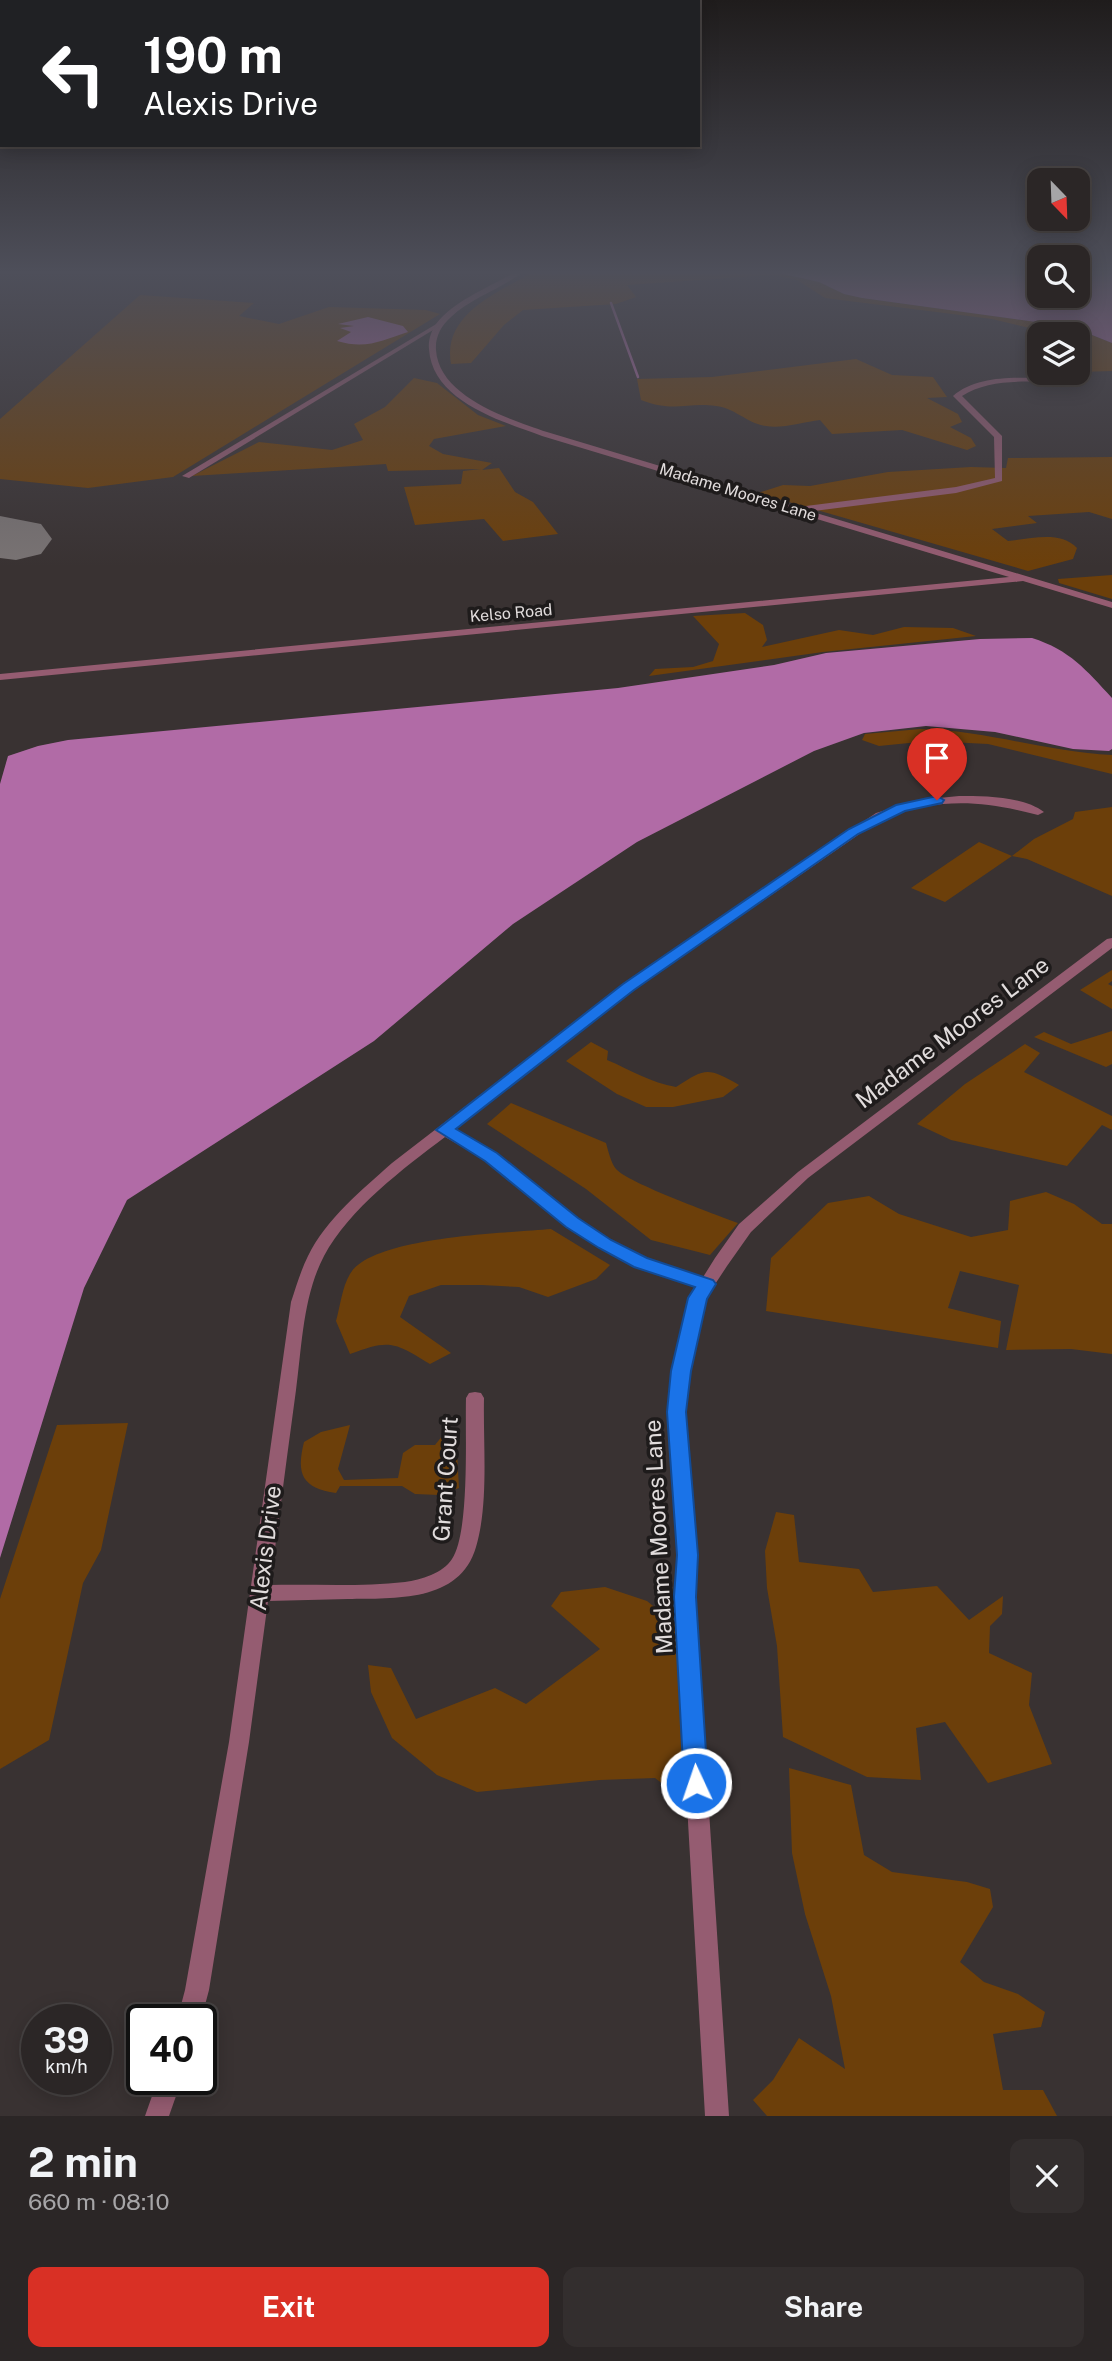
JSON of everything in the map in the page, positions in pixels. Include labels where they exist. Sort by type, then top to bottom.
[{"type":"street","points":[[186,476],[364,370]]},
{"type":"street","name":"Madame Moores Lane","points":[[438,370],[454,390],[485,410],[541,433],[1112,605]]},
{"type":"street","points":[[798,510],[956,490],[999,479],[998,436],[957,396],[964,389],[990,383],[1027,382]]},
{"type":"street","name":"Kelso Road","points":[[0,677],[1025,578]]},
{"type":"street","name":"Alexis Drive","points":[[192,2004],[207,1935],[260,1593],[299,1303],[323,1246],[344,1217],[397,1166],[629,987],[880,815],[912,804],[962,799],[990,800],[1038,812]]},
{"type":"street","name":"Madame Moores Lane","points":[[717,2116],[685,1611],[687,1555],[677,1412],[681,1371],[698,1298],[745,1228],[793,1183],[1112,942]]},
{"type":"street","points":[[444,1130],[491,1157],[572,1222],[605,1244],[640,1263],[707,1284]]},
{"type":"street","name":"Grant Court","points":[[260,1593],[406,1590],[423,1587],[451,1572],[462,1561],[469,1538],[475,1398]]},
{"type":"street","points":[[157,2116],[164,2095]]},
{"type":"shaded area","points":[[56,370],[349,370],[173,477],[88,488],[0,479],[0,419]]},
{"type":"shaded area","points":[[770,370],[880,370],[892,375],[933,377],[947,397],[927,398],[958,414],[962,422],[950,427],[971,438],[976,446],[967,450],[902,430],[832,434],[820,420],[772,427],[753,422],[723,407],[663,406],[641,400],[637,379],[712,377]]},
{"type":"shaded area","points":[[1090,370],[1112,370],[1090,372]]},
{"type":"shaded area","points":[[414,378],[437,383],[478,415],[506,426],[434,439],[429,446],[443,454],[492,463],[482,470],[499,468],[515,492],[533,502],[558,534],[503,541],[484,519],[415,525],[404,487],[461,484],[463,471],[481,469],[388,471],[386,464],[192,476],[259,442],[332,450],[363,440],[354,424],[385,407]]},
{"type":"shaded area","points":[[1112,457],[1112,519],[1089,512],[1028,516],[1037,523],[992,529],[1008,541],[1054,537],[1070,542],[1077,548],[1073,559],[1028,571],[758,493],[783,485],[810,486],[888,472],[971,467],[1006,468],[1008,458]]},
{"type":"shaded area","points":[[1112,575],[1112,599],[1059,583],[1058,579]]},
{"type":"shaded area","points":[[745,613],[763,625],[767,640],[762,647],[839,630],[873,635],[904,627],[953,628],[976,636],[823,652],[649,676],[655,669],[693,667],[713,661],[719,644],[693,616]]},
{"type":"shaded area","points":[[1032,638],[1067,655],[1112,698],[1112,749],[1073,749],[995,732],[926,726],[864,733],[814,751],[637,842],[513,924],[374,1041],[127,1200],[84,1288],[0,1558],[0,784],[8,756],[68,740],[618,688],[774,665],[826,653],[980,639]]},
{"type":"shaded area","points":[[920,729],[968,733],[1064,750],[1112,755],[1112,774],[988,744],[929,741],[879,746],[862,740],[865,734]]},
{"type":"shaded area","points":[[1112,807],[1112,896],[1027,859],[1012,856],[1034,839],[1073,819],[1075,812]]},
{"type":"shaded area","points":[[979,842],[1012,856],[945,902],[911,888]]},
{"type":"shaded area","points":[[1112,970],[1112,981],[1108,984],[1112,986],[1112,1009],[1080,990]]},
{"type":"shaded area","points":[[1112,1031],[1112,1064],[1106,1067],[1034,1037],[1044,1032],[1071,1044]]},
{"type":"shaded area","points":[[591,1042],[608,1051],[607,1060],[667,1085],[676,1087],[707,1072],[720,1075],[739,1085],[723,1097],[673,1107],[646,1107],[617,1094],[566,1061]]},
{"type":"shaded area","points":[[1025,1044],[1040,1053],[1024,1072],[1112,1116],[1112,1130],[1102,1125],[1067,1166],[951,1140],[917,1124],[965,1084]]},
{"type":"shaded area","points":[[511,1103],[606,1143],[616,1169],[637,1182],[738,1223],[710,1255],[651,1240],[586,1189],[487,1124]]},
{"type":"shaded area","points":[[1046,1192],[1074,1204],[1102,1224],[1112,1224],[1112,1354],[1071,1349],[1006,1350],[1019,1285],[960,1271],[948,1308],[1001,1321],[998,1348],[766,1311],[771,1258],[828,1203],[869,1196],[899,1214],[971,1237],[1008,1230],[1010,1201]]},
{"type":"shaded area","points":[[551,1229],[610,1265],[596,1279],[548,1297],[519,1287],[441,1285],[409,1296],[400,1317],[451,1353],[430,1364],[392,1345],[374,1346],[350,1354],[336,1321],[347,1279],[363,1261],[412,1244],[475,1235]]},
{"type":"shaded area","points":[[128,1423],[101,1550],[83,1583],[49,1740],[0,1769],[0,1599],[57,1425]]},
{"type":"shaded area","points":[[350,1425],[338,1469],[344,1480],[398,1478],[403,1453],[415,1445],[435,1445],[447,1430],[456,1434],[459,1488],[439,1495],[415,1494],[402,1486],[340,1486],[336,1493],[309,1483],[304,1478],[301,1463],[304,1442],[321,1432]]},
{"type":"shaded area","points":[[776,1512],[794,1515],[799,1562],[859,1569],[873,1592],[937,1586],[969,1620],[1003,1596],[1002,1614],[990,1626],[989,1653],[1032,1673],[1029,1705],[1052,1764],[988,1783],[945,1722],[916,1728],[921,1780],[867,1777],[783,1737],[777,1646],[767,1588],[765,1551]]},
{"type":"shaded area","points":[[605,1587],[647,1601],[675,1624],[685,1801],[655,1778],[600,1780],[477,1792],[437,1775],[392,1738],[371,1692],[368,1665],[391,1668],[416,1719],[495,1688],[526,1704],[600,1649],[551,1606],[561,1592]]},
{"type":"shaded area","points":[[789,1768],[851,1785],[864,1855],[892,1872],[967,1882],[990,1889],[993,1907],[960,1962],[984,1982],[1018,1994],[1045,2012],[1041,2027],[993,2034],[1003,2090],[1043,2090],[1057,2116],[767,2116],[753,2100],[773,2080],[799,2038],[845,2069],[831,1996],[805,1914],[792,1853]]},
{"type":"waterway","points":[[635,370],[638,377]]},
{"type":"runway","points":[[0,537],[16,539]]},
{"type":"route","points":[[696,1783],[685,1597],[687,1555],[679,1472],[677,1412],[681,1371],[698,1298],[707,1284],[640,1263],[605,1244],[572,1222],[491,1157],[444,1130],[468,1108],[488,1096],[629,987],[853,832],[880,815],[912,804],[937,800]]}]
